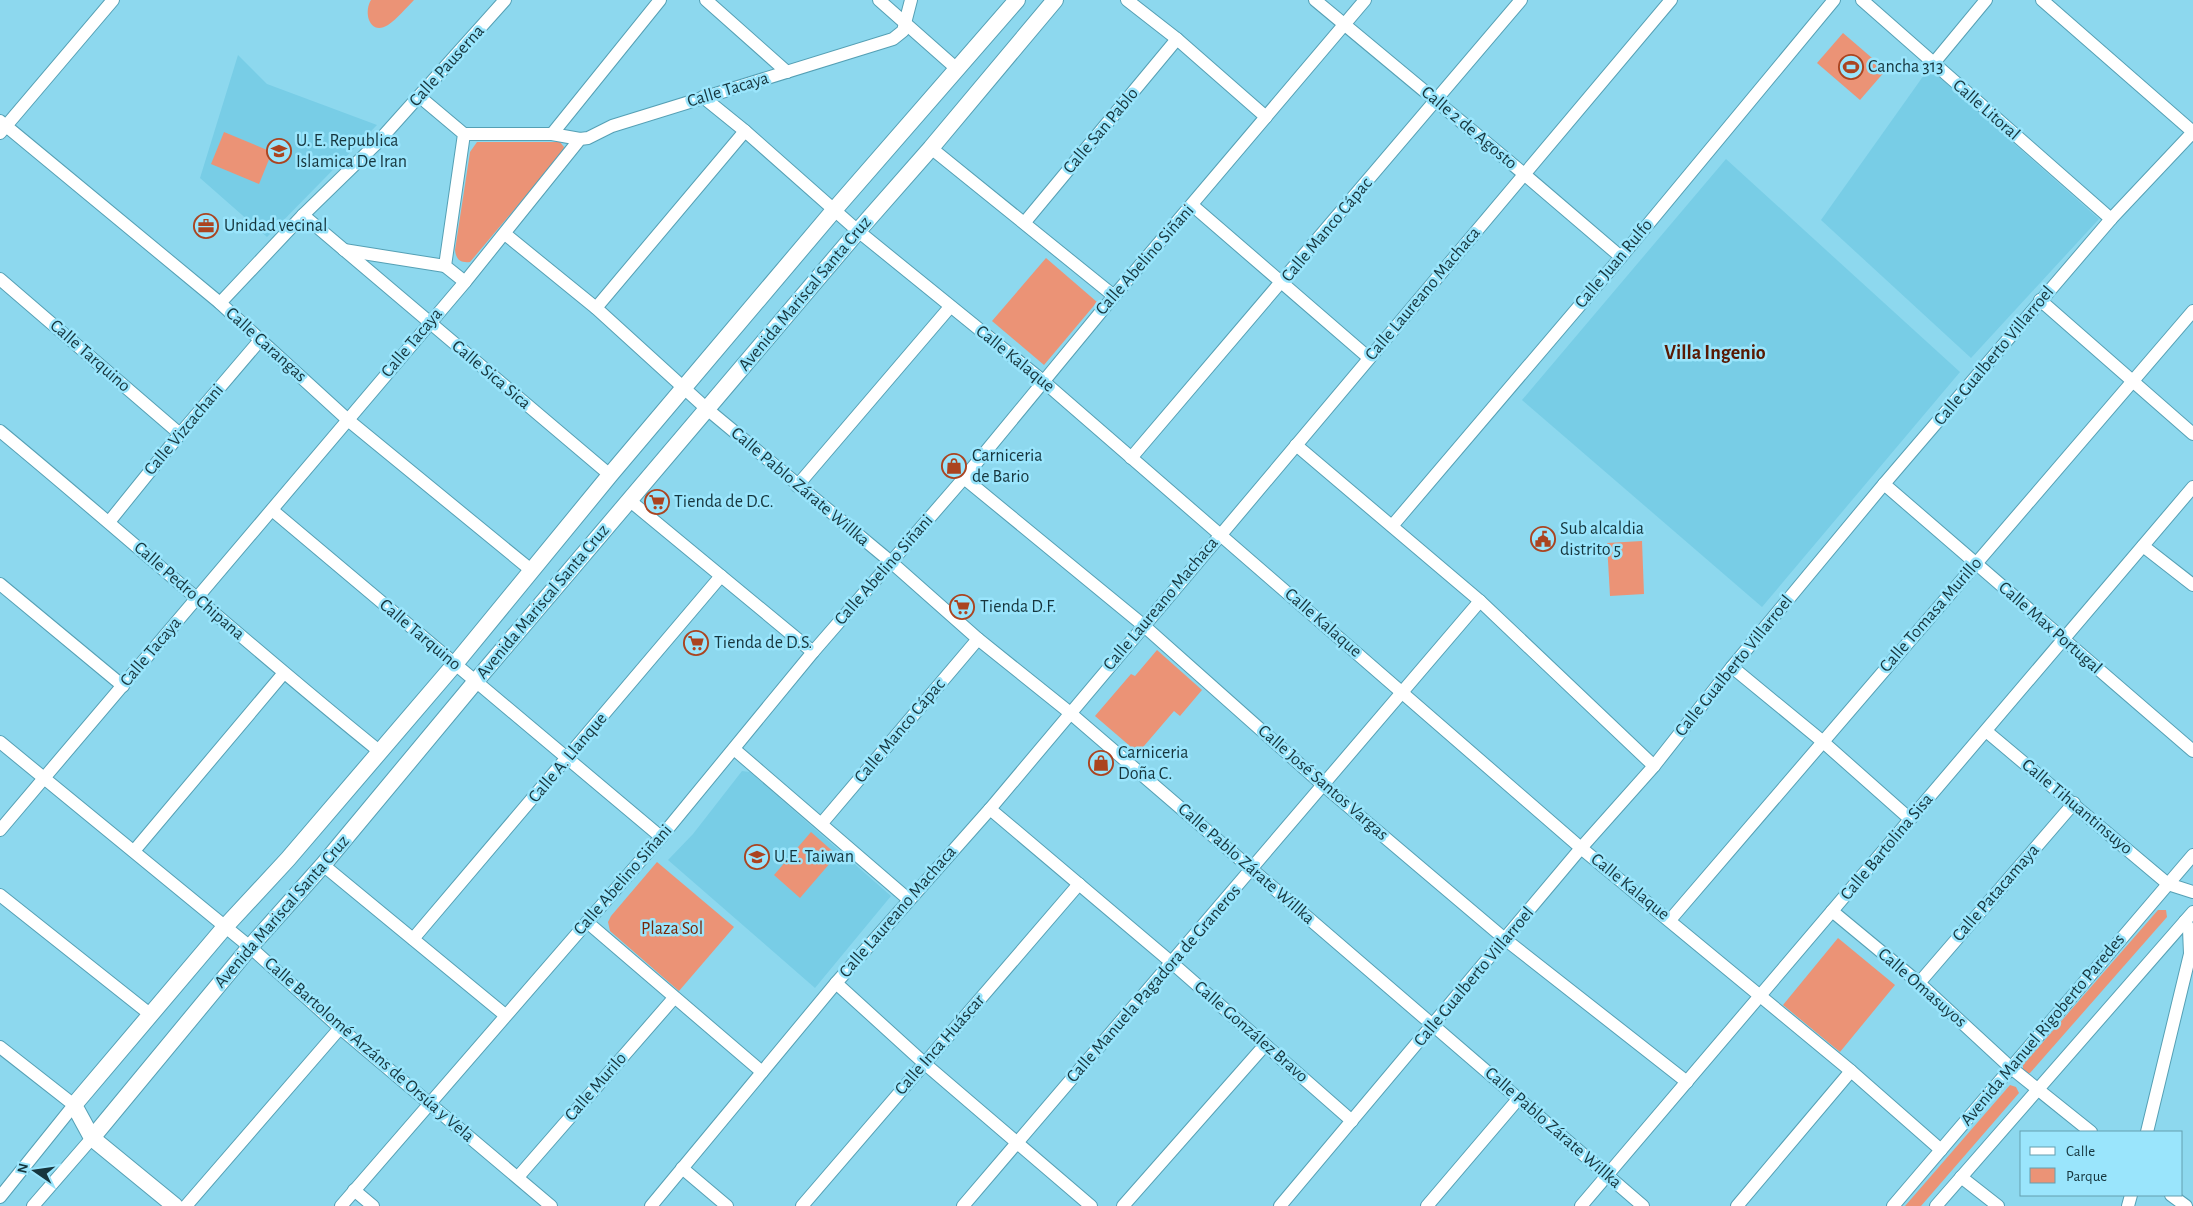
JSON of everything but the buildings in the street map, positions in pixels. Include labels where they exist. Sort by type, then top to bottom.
[{"type":"main road","name":"Avenida Mariscal Santa Cruz","points":[[74,1105],[224,928],[288,859],[455,664],[684,387],[835,209],[1017,0]]},
{"type":"main road","name":"Avenida Mariscal Santa Cruz","points":[[92,1138],[250,946],[323,865],[706,409],[858,231],[932,148],[1055,0]]},
{"type":"main road","points":[[74,1105],[92,1138],[175,1206]]},
{"type":"street","points":[[2,127],[113,0]]},
{"type":"street","name":"Calle Pauserna","points":[[220,303],[303,215],[371,150],[505,0]]},
{"type":"street","points":[[552,134],[660,0]]},
{"type":"street","points":[[706,0],[787,72]]},
{"type":"street","points":[[879,0],[957,69]]},
{"type":"street","points":[[906,24],[911,0]]},
{"type":"street","points":[[1127,0],[1177,39],[1266,117]]},
{"type":"street","name":"Calle 2 de Agosto","points":[[1315,0],[1621,257]]},
{"type":"street","name":"Calle Abelino Siñani","points":[[341,1206],[587,922],[813,652],[964,478],[1043,380],[1365,0]]},
{"type":"street","name":"Calle Manco Cápac","points":[[1131,458],[1437,101],[1520,0]]},
{"type":"street","name":"Calle Laureano Machaca","points":[[650,1206],[836,983],[990,808],[1671,0]]},
{"type":"street","name":"Calle Juan Rulfo","points":[[1392,526],[1621,257],[1834,0]]},
{"type":"street","name":"Calle Litoral","points":[[1862,0],[2111,219]]},
{"type":"street","points":[[1933,64],[1986,0]]},
{"type":"street","points":[[2042,0],[2193,132]]},
{"type":"street","name":"Calle Tacaya","points":[[0,830],[465,282],[580,139],[588,138],[612,126],[893,39],[900,35],[906,24]]},
{"type":"street","name":"Calle San Pablo","points":[[1025,222],[1177,39]]},
{"type":"street","points":[[420,97],[464,134],[552,134],[580,139]]},
{"type":"street","name":"Calle Kalaque","points":[[703,97],[745,131],[858,231],[1043,380],[1581,848],[1852,1072],[1941,1150]]},
{"type":"street","name":"Calle Carangas","points":[[2,127],[220,303],[348,420],[531,570]]},
{"type":"street","points":[[596,308],[745,131]]},
{"type":"street","name":"Calle Gualberto Villarroel","points":[[1280,1206],[1506,940],[1581,848],[1654,766],[1732,667],[2040,300],[2111,219],[2193,132]]},
{"type":"street","points":[[445,266],[464,134]]},
{"type":"street","points":[[932,148],[1114,296]]},
{"type":"street","points":[[1192,205],[1369,358]]},
{"type":"street","name":"Calle Sica Sica","points":[[303,215],[610,475]]},
{"type":"street","name":"Calle Pablo Zárate Willka","points":[[505,234],[596,308],[706,409],[891,562],[978,639],[1069,712],[1643,1206]]},
{"type":"street","points":[[344,250],[445,266],[465,282]]},
{"type":"street","name":"Calle Tarquino","points":[[0,279],[180,434]]},
{"type":"street","points":[[2040,300],[2193,434]]},
{"type":"street","points":[[797,486],[950,307]]},
{"type":"street","name":"Calle Tomasa Murillo","points":[[1670,920],[2193,311]]},
{"type":"street","name":"Calle Vizcachani","points":[[109,522],[180,434],[261,339]]},
{"type":"street","name":"Calle Pedro Chipana","points":[[0,431],[109,522],[283,674],[379,751]]},
{"type":"street","points":[[1296,445],[1480,602],[1654,766]]},
{"type":"street","name":"Calle José Santos Vargas","points":[[964,478],[1143,625],[1323,785],[1506,940],[1687,1082]]},
{"type":"street","name":"Calle Max Portugal","points":[[1884,484],[2193,751]]},
{"type":"street","name":"Calle Bartolina Sisa","points":[[1582,1206],[2193,488]]},
{"type":"street","points":[[629,500],[813,652]]},
{"type":"street","name":"Calle Tarquino","points":[[272,510],[660,836]]},
{"type":"street","points":[[2143,546],[2193,586]]},
{"type":"street","name":"Calle A. Llanque","points":[[413,939],[722,576]]},
{"type":"street","points":[[0,584],[123,686]]},
{"type":"street","name":"Calle Manuela Pagadora de Graneros","points":[[963,1206],[1480,602]]},
{"type":"street","name":"Calle Manco Cápac","points":[[822,823],[978,639]]},
{"type":"street","points":[[1732,667],[1910,819]]},
{"type":"street","points":[[134,851],[283,674]]},
{"type":"street","name":"Calle Tihuantinsuyo","points":[[1986,731],[2074,803],[2168,884]]},
{"type":"street","name":"Calle Bartolomé Arzáns de Orsúa y Vela","points":[[0,742],[134,851],[224,928],[250,946],[340,1028],[551,1206]]},
{"type":"street","points":[[734,748],[908,899]]},
{"type":"street","name":"Calle Patacamaya","points":[[1919,983],[2074,803]]},
{"type":"street","name":"Calle González Bravo","points":[[990,808],[1171,962],[1352,1121]]},
{"type":"street","name":"Avenida Manuel Rigoberto Paredes","points":[[1893,1206],[2193,855]]},
{"type":"street","points":[[323,865],[505,1015]]},
{"type":"street","name":"Calle Inca Huáscar","points":[[802,1206],[1079,884]]},
{"type":"street","points":[[2168,884],[2193,892]]},
{"type":"street","points":[[0,895],[150,1015]]},
{"type":"street","name":"Calle Omasuyos","points":[[1832,911],[1919,983],[2010,1067],[2091,1131]]},
{"type":"street","points":[[2147,1131],[2190,954],[2189,916]]},
{"type":"street","name":"Avenida Manuel Rigoberto Paredes","points":[[1936,1206],[2189,916]]},
{"type":"street","points":[[587,922],[762,1072]]},
{"type":"street","points":[[836,983],[924,1064],[1091,1206]]},
{"type":"street","name":"Calle Murilo","points":[[518,1177],[674,998]]},
{"type":"street","points":[[186,1206],[340,1028]]},
{"type":"street","points":[[1123,1206],[1265,1045]]},
{"type":"street","points":[[0,1047],[74,1105]]},
{"type":"street","points":[[1737,1206],[1852,1072]]},
{"type":"street","points":[[1428,1206],[1519,1098]]},
{"type":"street","name":"Avenida Mariscal Santa Cruz","points":[[0,1197],[74,1105]]},
{"type":"street","name":"Avenida Mariscal Santa Cruz","points":[[33,1206],[92,1138]]},
{"type":"street","points":[[682,1168],[727,1206]]},
{"type":"street","points":[[1961,1177],[1998,1206]]},
{"type":"street","points":[[354,1190],[373,1206]]},
{"type":"street","points":[[2172,1196],[2186,1206]]},
{"type":"shaded area","name":"U. E. Republica Islamica De Iran","points":[[238,55],[267,84],[377,125],[267,237],[200,178]]},
{"type":"shaded area","points":[[1929,68],[2099,219],[1971,358],[1821,220]]},
{"type":"shaded area","points":[[1726,159],[1960,372],[1762,607],[1522,400]]},
{"type":"shaded area","points":[[742,771],[750,772],[891,896],[815,988],[668,860],[693,834]]},
{"type":"green space","points":[[371,0],[414,0],[395,20],[382,28],[377,28],[370,22],[368,17]]},
{"type":"green space","name":"Cancha 313","points":[[1843,33],[1886,70],[1860,100],[1817,63]]},
{"type":"green space","points":[[224,132],[272,152],[259,184],[211,164]]},
{"type":"green space","points":[[477,142],[560,142],[564,147],[562,153],[470,262],[464,262],[458,258],[455,250],[470,152]]},
{"type":"green space","points":[[1046,258],[1097,302],[1044,365],[992,321]]},
{"type":"green space","points":[[1642,541],[1644,594],[1610,596],[1607,543]]},
{"type":"green space","points":[[1157,650],[1202,690],[1180,716],[1174,711],[1138,753],[1095,716],[1131,674],[1135,676]]},
{"type":"green space","points":[[811,832],[837,855],[800,898],[774,875]]},
{"type":"green space","name":"Plaza Sol","points":[[657,862],[734,927],[679,991],[610,931],[608,922]]},
{"type":"green space","points":[[2158,910],[2166,910],[2167,917],[2030,1073],[2023,1074],[2023,1065]]},
{"type":"green space","points":[[1838,938],[1895,985],[1840,1052],[1783,1005]]},
{"type":"green space","points":[[2010,1085],[2016,1087],[2019,1093],[1921,1206],[1905,1206]]},
{"type":"place","name":"Cancha 313","points":[[1851,67]]},
{"type":"place","name":"U. E. Republica Islamica De Iran","points":[[279,151]]},
{"type":"place","name":"Unidad vecinal","points":[[206,226]]},
{"type":"place","name":"Carniceria de Bario","points":[[954,466]]},
{"type":"place","name":"Tienda de D.C.","points":[[657,502]]},
{"type":"place","name":"Sub alcaldia distrito 5","points":[[1543,539]]},
{"type":"place","name":"Tienda D.F.","points":[[962,607]]},
{"type":"place","name":"Tienda de D.S.","points":[[696,643]]},
{"type":"place","name":"Carniceria Doña C.","points":[[1101,763]]},
{"type":"place","name":"U.E. Taiwan","points":[[757,857]]},
{"type":"district","name":"Villa Ingenio","points":[[1715,353]]}]
